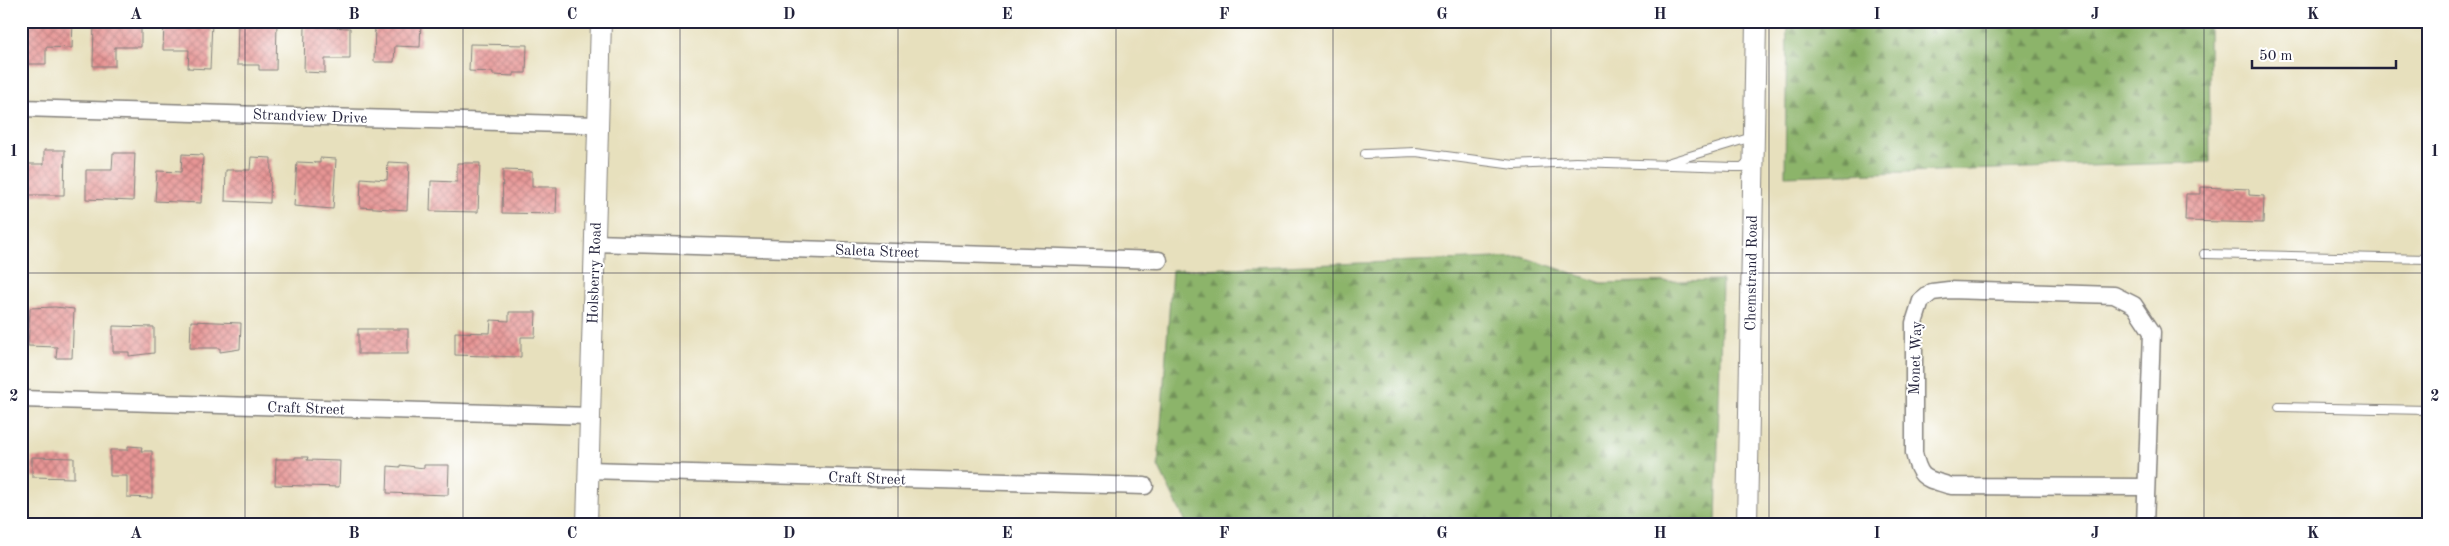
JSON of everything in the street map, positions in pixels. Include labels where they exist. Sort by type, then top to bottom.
[{"type":"street","name":"Holsberry Road","points":[[587,525],[601,21]]},
{"type":"street","name":"Chemstrand Road","points":[[1746,525],[1756,21]]},
{"type":"street","name":"Strandview Drive","points":[[21,108],[598,125]]},
{"type":"street","name":"Saleta Street","points":[[594,243],[1159,260]]},
{"type":"street","name":"Monet Way","points":[[2145,525],[2152,332],[2134,305],[2114,295],[1950,290],[1932,292],[1921,301],[1914,323],[1914,453],[1918,471],[1926,478],[1951,486],[2146,488]]},
{"type":"street","name":"Craft Street","points":[[21,399],[590,416]]},
{"type":"street","name":"Craft Street","points":[[588,470],[1145,486]]},
{"type":"lane","points":[[1661,165],[1754,136]]},
{"type":"lane","points":[[1365,154],[1416,152],[1514,165],[1576,162],[1742,167],[1754,157]]},
{"type":"lane","points":[[2204,254],[2428,259]]},
{"type":"lane","points":[[2279,407],[2428,410]]},
{"type":"green space","points":[[1787,21],[2209,21],[2210,162],[1785,176]]},
{"type":"green space","points":[[1523,257],[1602,283],[1722,280],[1716,525],[1187,525],[1158,466],[1172,270]]},
{"type":"building","points":[[26,21],[73,21],[72,48],[46,47],[46,64],[25,64]]},
{"type":"building","points":[[94,21],[141,21],[141,47],[115,47],[115,66],[93,66]]},
{"type":"building","points":[[164,21],[212,22],[210,69],[188,68],[189,50],[163,50]]},
{"type":"building","points":[[238,21],[277,21],[276,70],[259,70],[259,65],[237,65]]},
{"type":"building","points":[[375,21],[421,21],[420,47],[395,46],[394,62],[374,62]]},
{"type":"building","points":[[305,26],[350,28],[350,59],[325,59],[325,73],[304,72]]},
{"type":"building","points":[[470,44],[527,45],[526,73],[514,73],[514,76],[493,75],[493,72],[469,71]]},
{"type":"building","points":[[44,150],[65,150],[64,195],[21,195],[21,164],[44,164]]},
{"type":"building","points":[[113,153],[135,153],[133,201],[86,199],[86,170],[112,170]]},
{"type":"building","points":[[182,154],[203,155],[201,203],[155,201],[157,171],[181,172]]},
{"type":"building","points":[[251,157],[271,158],[270,203],[225,201],[226,170],[250,170]]},
{"type":"building","points":[[320,158],[336,159],[333,209],[294,206],[297,162],[320,163]]},
{"type":"building","points":[[388,162],[409,163],[407,210],[360,207],[361,178],[387,180]]},
{"type":"building","points":[[457,163],[480,163],[478,212],[430,211],[431,181],[457,182]]},
{"type":"building","points":[[503,170],[532,171],[532,187],[557,187],[556,214],[502,213]]},
{"type":"building","points":[[2201,187],[2249,189],[2249,195],[2264,196],[2263,223],[2185,221],[2186,194],[2201,194]]},
{"type":"building","points":[[55,307],[74,309],[72,358],[56,358],[57,347],[28,346],[30,308]]},
{"type":"building","points":[[509,312],[536,312],[535,337],[521,337],[521,357],[455,355],[455,332],[490,333],[491,320],[509,321]]},
{"type":"building","points":[[191,321],[241,323],[240,349],[220,352],[220,348],[190,348]]},
{"type":"building","points":[[113,326],[154,327],[154,353],[129,356],[129,352],[113,352]]},
{"type":"building","points":[[358,329],[408,329],[408,354],[358,354]]},
{"type":"building","points":[[128,446],[142,447],[141,451],[152,451],[152,498],[127,497],[127,476],[110,476],[110,450],[128,450]]},
{"type":"building","points":[[32,457],[74,458],[74,478],[32,477]]},
{"type":"building","points":[[295,457],[308,457],[307,460],[340,461],[339,487],[275,485],[276,459],[295,459]]},
{"type":"building","points":[[400,465],[424,468],[424,465],[449,465],[448,495],[387,493],[388,466],[400,467]]}]
